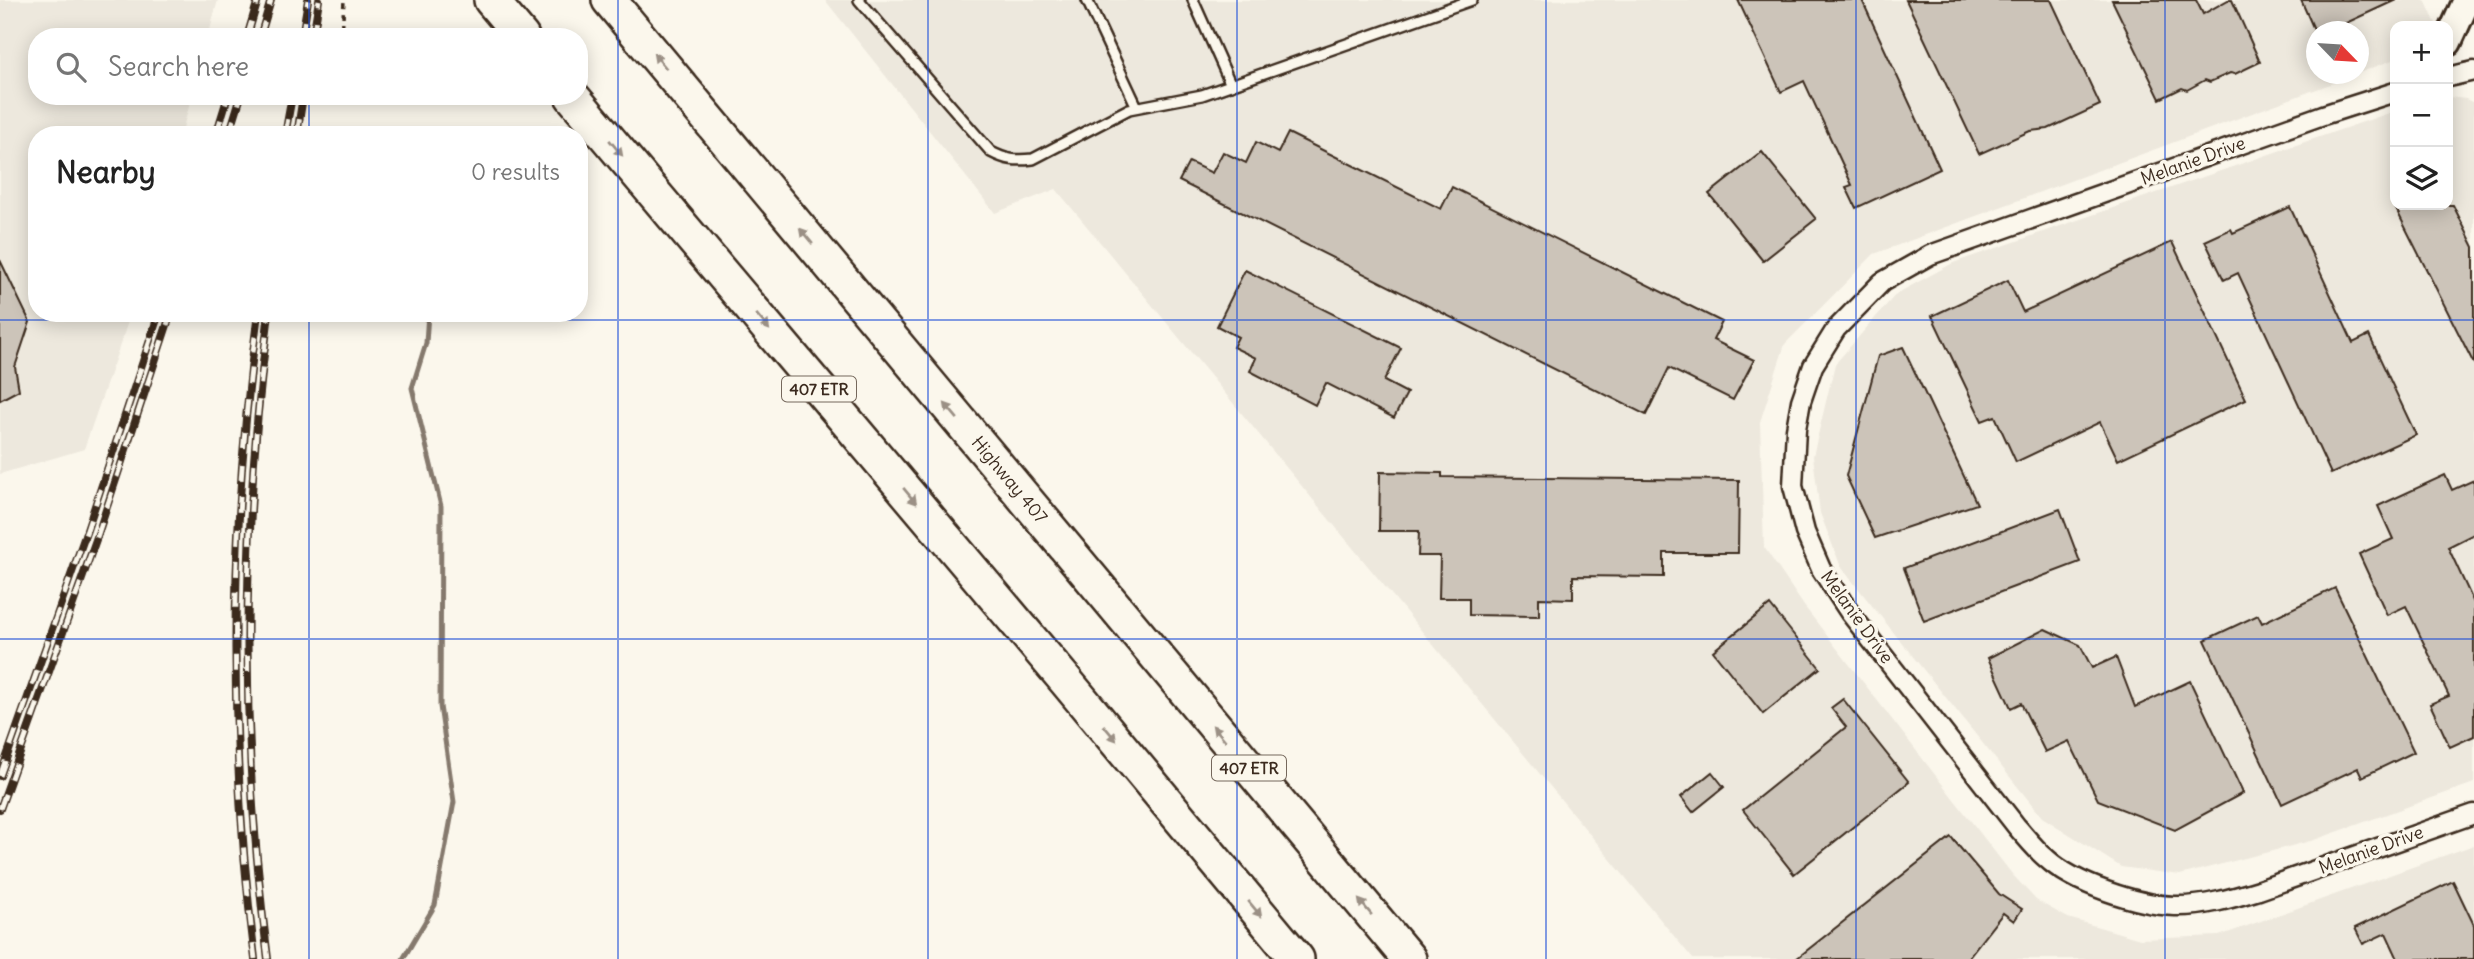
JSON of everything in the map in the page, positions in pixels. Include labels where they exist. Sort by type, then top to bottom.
[{"type":"highway","points":[[491,0],[514,28]]},
{"type":"highway","name":"Highway 407","points":[[609,0],[1409,959]]},
{"type":"highway","name":"407 ETR","points":[[580,105],[1297,959]]},
{"type":"main road","points":[[2453,31],[2467,0]]},
{"type":"street","points":[[2453,76],[2474,71]]},
{"type":"street","name":"Melanie Drive","points":[[2390,94],[1930,255],[1882,282],[1836,329],[1814,366],[1801,401],[1793,442],[1793,486],[1805,532],[1821,569],[1850,613],[2017,827],[2047,860],[2099,888],[2176,906],[2223,901],[2474,814]]},
{"type":"lane","points":[[859,0],[991,152],[1004,159],[1017,161],[1033,159],[1129,109],[1202,95],[1472,0]]},
{"type":"lane","points":[[1087,0],[1137,107]]},
{"type":"lane","points":[[1193,0],[1231,85]]},
{"type":"path","points":[[342,28],[344,0]]},
{"type":"shaded area","points":[[0,0],[218,0],[210,28],[28,28],[28,105],[189,105],[184,126],[28,126],[28,322],[128,322],[84,449],[0,474]]},
{"type":"shaded area","points":[[825,0],[2425,0],[2435,21],[2390,21],[2390,61],[2369,69],[2369,21],[2306,21],[2306,84],[2330,84],[1874,254],[1785,344],[1760,422],[1764,547],[1804,606],[2012,874],[2036,900],[2068,918],[2140,939],[2219,936],[2474,845],[2474,959],[1693,959],[1056,189],[995,213]]},
{"type":"shaded area","points":[[2453,98],[2474,103],[2474,783],[2314,840],[2180,875],[2121,867],[2042,817],[1841,567],[1820,513],[1813,456],[1835,364],[1896,294],[1953,263],[2390,113],[2390,210],[2453,210]]},
{"type":"building","points":[[1738,0],[1862,0],[1940,169],[1856,208],[1846,187],[1852,185],[1804,81],[1781,92]]},
{"type":"building","points":[[1906,0],[2051,0],[2100,105],[2048,129],[2030,131],[1979,154]]},
{"type":"building","points":[[2112,0],[2196,0],[2203,14],[2232,0],[2260,62],[2235,74],[2230,73],[2210,82],[2205,80],[2187,90],[2182,88],[2160,99]]},
{"type":"building","points":[[2301,0],[2396,0],[2350,21],[2310,21]]},
{"type":"building","points":[[1288,133],[1441,209],[1452,187],[1722,322],[1713,340],[1754,360],[1733,400],[1669,368],[1646,415],[1179,181],[1189,162],[1212,173],[1223,152],[1246,163],[1256,142],[1278,153]]},
{"type":"building","points":[[1762,152],[1816,219],[1763,261],[1709,194]]},
{"type":"building","points":[[2453,205],[2474,247],[2474,364],[2397,210],[2453,210]]},
{"type":"building","points":[[2290,207],[2353,343],[2369,335],[2416,435],[2331,474],[2238,273],[2224,280],[2205,241],[2231,229],[2233,233]]},
{"type":"building","points":[[2172,242],[2246,399],[2118,460],[2100,422],[2016,462],[1995,416],[1982,421],[1932,316],[2008,280],[2023,312]]},
{"type":"building","points":[[0,260],[30,322],[15,367],[19,390],[0,400]]},
{"type":"building","points":[[1245,270],[1401,348],[1384,381],[1407,393],[1394,418],[1326,383],[1315,405],[1250,371],[1256,358],[1233,347],[1238,337],[1217,326]]},
{"type":"building","points":[[1903,347],[1977,504],[1875,538],[1846,476],[1878,356]]},
{"type":"building","points":[[1380,472],[1442,473],[1442,477],[1739,480],[1738,553],[1664,553],[1664,577],[1573,576],[1573,599],[1539,598],[1539,616],[1469,615],[1469,598],[1439,598],[1440,556],[1418,556],[1419,531],[1379,531]]},
{"type":"building","points":[[2445,475],[2452,490],[2474,480],[2474,534],[2448,547],[2474,603],[2474,736],[2450,747],[2430,704],[2449,696],[2406,606],[2387,615],[2359,554],[2393,539],[2378,506]]},
{"type":"building","points":[[2060,509],[2080,562],[1924,621],[1904,568]]},
{"type":"building","points":[[2335,588],[2414,752],[2362,777],[2358,768],[2282,804],[2205,640],[2258,615],[2262,623]]},
{"type":"building","points":[[1770,605],[1820,668],[1763,714],[1713,651]]},
{"type":"building","points":[[2045,629],[2080,645],[2092,668],[2116,657],[2135,707],[2190,681],[2243,793],[2175,830],[2098,800],[2069,741],[2045,752],[2021,703],[2011,708],[1988,658]]},
{"type":"building","points":[[1843,699],[1909,782],[1794,874],[1743,810],[1846,727],[1831,708]]},
{"type":"building","points":[[1712,772],[1724,787],[1693,812],[1681,797]]},
{"type":"building","points":[[1951,837],[1999,894],[2022,909],[2014,921],[2003,913],[1967,959],[1796,959]]},
{"type":"building","points":[[2453,881],[2474,925],[2474,959],[2398,959],[2386,933],[2363,944],[2355,928]]},
{"type":"waterway","points":[[403,959],[435,905],[454,802],[440,706],[441,506],[412,388],[426,343],[427,322]]},
{"type":"railway","points":[[250,28],[258,0]]},
{"type":"railway","points":[[263,28],[271,0]]},
{"type":"railway","points":[[303,28],[308,0]]},
{"type":"railway","points":[[314,28],[319,0]]},
{"type":"railway","points":[[219,126],[225,105]]},
{"type":"railway","points":[[232,126],[238,105]]},
{"type":"railway","points":[[287,126],[290,105]]},
{"type":"railway","points":[[298,126],[302,105]]},
{"type":"railway","points":[[0,776],[87,530],[156,322]]},
{"type":"railway","points":[[0,809],[98,534],[168,322]]},
{"type":"railway","points":[[255,959],[240,798],[235,636],[242,474],[257,322]]},
{"type":"railway","points":[[268,322],[253,474],[248,636],[252,798],[268,959]]}]
